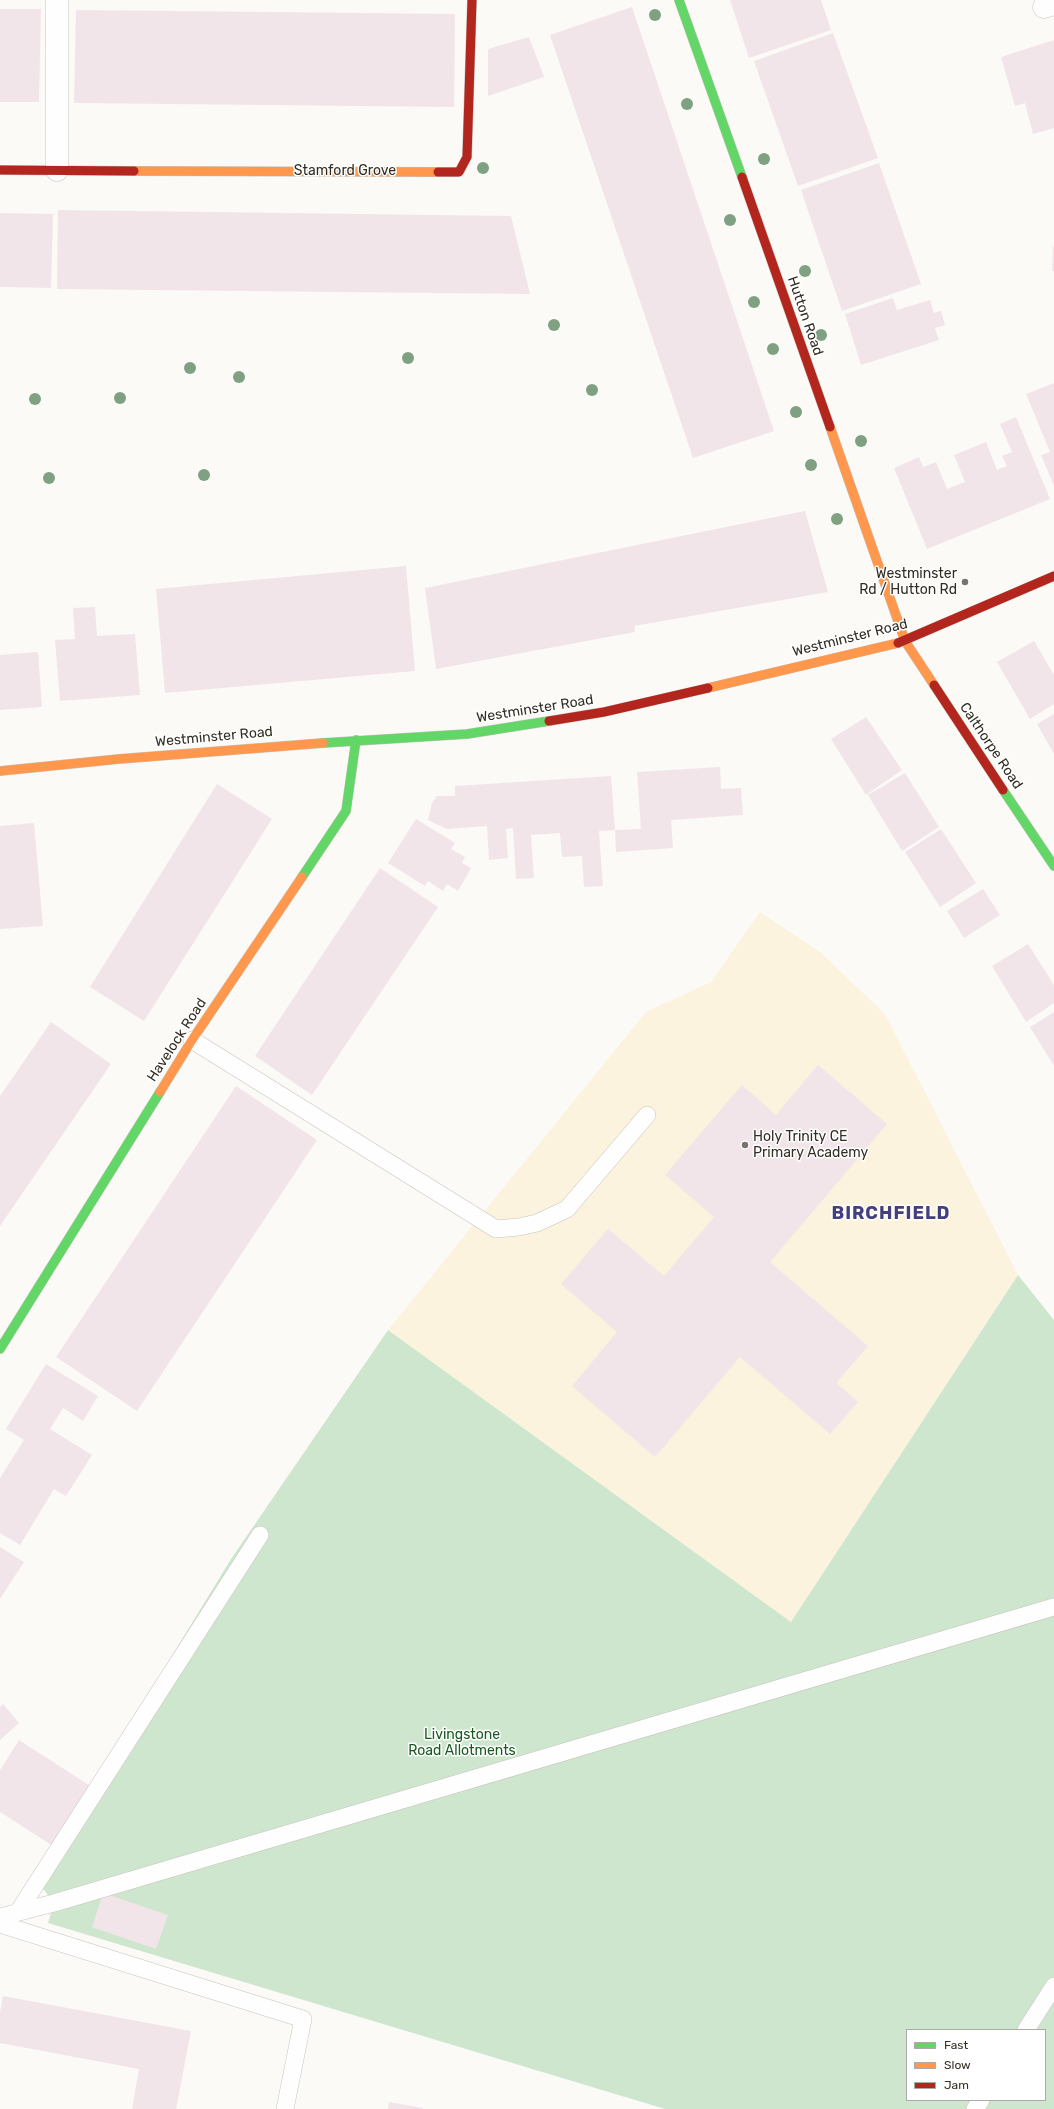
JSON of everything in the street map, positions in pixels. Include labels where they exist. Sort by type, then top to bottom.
[{"type":"street","points":[[57,0],[57,170]]},
{"type":"street","name":"Stamford Grove","points":[[0,170],[460,172],[467,157],[472,0]]},
{"type":"street","name":"Hutton Road","points":[[679,0],[905,640]]},
{"type":"street","name":"Westminster Road","points":[[0,771],[119,759],[356,740],[467,734],[604,712],[905,640],[1054,576]]},
{"type":"street","name":"Calthorpe Road","points":[[905,640],[1054,866]]},
{"type":"street","name":"Havelock Road","points":[[0,1348],[192,1040],[346,811],[356,740]]},
{"type":"lane","points":[[192,1040],[496,1229],[519,1227],[537,1223],[567,1209],[647,1115]]},
{"type":"lane","points":[[18,1912],[260,1535]]},
{"type":"lane","points":[[0,1917],[70,1899],[1054,1607]]},
{"type":"lane","points":[[0,1924],[303,2019],[285,2109]]},
{"type":"lane","points":[[1027,2029],[1054,1986]]},
{"type":"shaded area","name":"Holy Trinity CE Primary Academy","points":[[760,912],[820,952],[885,1014],[1018,1275],[791,1622],[388,1330],[646,1012],[711,982]]},
{"type":"green space","name":"Livingstone Road Allotments","points":[[1018,1275],[1054,1320],[1054,2109],[665,2109],[48,1923],[54,1903],[38,1882],[92,1787],[231,1559],[388,1330],[791,1622]]},
{"type":"building","points":[[730,0],[821,0],[831,30],[749,58]]},
{"type":"building","points":[[632,7],[774,431],[693,458],[550,35]]},
{"type":"building","points":[[0,9],[41,9],[39,102],[0,102]]},
{"type":"building","points":[[76,10],[455,14],[454,107],[74,103]]},
{"type":"building","points":[[833,33],[878,158],[798,186],[754,61]]},
{"type":"building","points":[[529,37],[544,77],[488,96],[488,49]]},
{"type":"building","points":[[1054,40],[1054,128],[1033,134],[1025,103],[1015,106],[1001,57]]},
{"type":"building","points":[[879,163],[921,284],[842,311],[801,190]]},
{"type":"building","points":[[58,210],[511,216],[530,294],[57,289]]},
{"type":"building","points":[[0,213],[53,214],[51,288],[0,287]]},
{"type":"building","points":[[1053,246],[1054,271],[1052,271]]},
{"type":"building","points":[[893,298],[897,310],[930,300],[934,313],[941,311],[945,325],[935,328],[939,340],[861,365],[845,314]]},
{"type":"building","points":[[1054,383],[1054,486],[1041,455],[1050,452],[1026,394]]},
{"type":"building","points":[[1016,417],[1050,499],[927,549],[894,468],[919,457],[923,467],[936,462],[947,489],[965,482],[954,455],[986,442],[997,470],[1007,466],[1002,456],[1012,452],[1000,424]]},
{"type":"building","points":[[805,511],[828,592],[634,626],[635,632],[436,669],[425,588]]},
{"type":"building","points":[[406,566],[415,671],[165,693],[156,589]]},
{"type":"building","points":[[95,607],[97,636],[135,634],[140,695],[60,701],[55,640],[75,639],[73,608]]},
{"type":"building","points":[[1034,641],[1054,675],[1054,704],[1030,719],[997,662]]},
{"type":"building","points":[[38,652],[42,707],[0,710],[0,655]]},
{"type":"building","points":[[1054,714],[1054,754],[1037,724]]},
{"type":"building","points":[[866,717],[902,770],[866,795],[831,739]]},
{"type":"building","points":[[720,767],[721,789],[741,788],[743,815],[671,820],[673,848],[616,852],[615,830],[641,829],[637,772]]},
{"type":"building","points":[[905,773],[939,827],[902,851],[868,795]]},
{"type":"building","points":[[611,776],[615,830],[599,831],[603,886],[584,887],[582,856],[562,857],[560,833],[531,835],[534,878],[516,879],[513,828],[506,829],[508,858],[489,860],[487,826],[447,829],[428,820],[432,803],[437,796],[455,796],[455,786]]},
{"type":"building","points":[[217,784],[272,819],[144,1021],[90,987]]},
{"type":"building","points":[[416,819],[455,843],[451,849],[465,857],[462,863],[471,868],[458,891],[447,884],[443,891],[428,881],[425,886],[388,863]]},
{"type":"building","points":[[34,823],[43,926],[0,929],[0,826]]},
{"type":"building","points":[[941,829],[976,883],[940,907],[905,852]]},
{"type":"building","points":[[380,868],[438,907],[312,1095],[255,1056]]},
{"type":"building","points":[[983,889],[1000,915],[964,938],[947,911]]},
{"type":"building","points":[[1028,944],[1054,985],[1054,1003],[1026,1022],[992,966]]},
{"type":"building","points":[[1054,1012],[1054,1066],[1030,1027]]},
{"type":"building","points":[[51,1022],[111,1064],[0,1226],[0,1096]]},
{"type":"building","points":[[818,1065],[887,1124],[770,1262],[868,1346],[836,1383],[858,1402],[830,1434],[740,1357],[655,1457],[572,1386],[617,1332],[561,1284],[608,1229],[664,1276],[714,1217],[665,1175],[742,1085],[776,1115]]},
{"type":"building","points":[[236,1086],[317,1140],[137,1411],[56,1357]]},
{"type":"building","points":[[46,1364],[98,1396],[83,1421],[63,1408],[50,1429],[92,1455],[66,1496],[54,1489],[20,1545],[0,1533],[0,1478],[24,1440],[6,1429]]},
{"type":"building","points":[[0,1547],[24,1562],[0,1599]]},
{"type":"building","points":[[3,1704],[19,1723],[0,1740],[0,1707]]},
{"type":"building","points":[[19,1740],[92,1787],[53,1846],[0,1812],[0,1770]]},
{"type":"building","points":[[103,1893],[168,1915],[156,1949],[92,1927]]},
{"type":"building","points":[[3,1996],[191,2031],[176,2109],[132,2109],[139,2069],[0,2043],[0,2012]]},
{"type":"building","points":[[389,2102],[423,2108],[423,2109],[388,2109]]},
{"type":"traffic: fast","points":[[679,0],[742,177]]},
{"type":"traffic: fast","points":[[323,743],[467,734],[549,721]]},
{"type":"traffic: fast","points":[[302,877],[346,811],[356,740]]},
{"type":"traffic: fast","points":[[1003,790],[1054,866]]},
{"type":"traffic: fast","points":[[0,1349],[160,1092]]},
{"type":"traffic: slow","points":[[134,171],[438,172]]},
{"type":"traffic: slow","points":[[830,427],[905,641],[934,685]]},
{"type":"traffic: slow","points":[[708,688],[898,643]]},
{"type":"traffic: slow","points":[[0,771],[119,759],[323,743]]},
{"type":"traffic: slow","points":[[160,1092],[192,1040],[302,877]]},
{"type":"traffic: jam","points":[[438,172],[459,172],[467,157],[472,0]]},
{"type":"traffic: jam","points":[[0,170],[134,171]]},
{"type":"traffic: jam","points":[[742,177],[830,427]]},
{"type":"traffic: jam","points":[[898,643],[1054,576]]},
{"type":"traffic: jam","points":[[934,685],[1003,790]]},
{"type":"traffic: jam","points":[[549,721],[604,712],[708,688]]},
{"type":"place","name":"Westminster Rd / Hutton Rd","points":[[965,582]]},
{"type":"place","name":"Holy Trinity CE Primary Academy","points":[[745,1145]]},
{"type":"district","name":"BIRCHFIELD","points":[[891,1214]]}]
